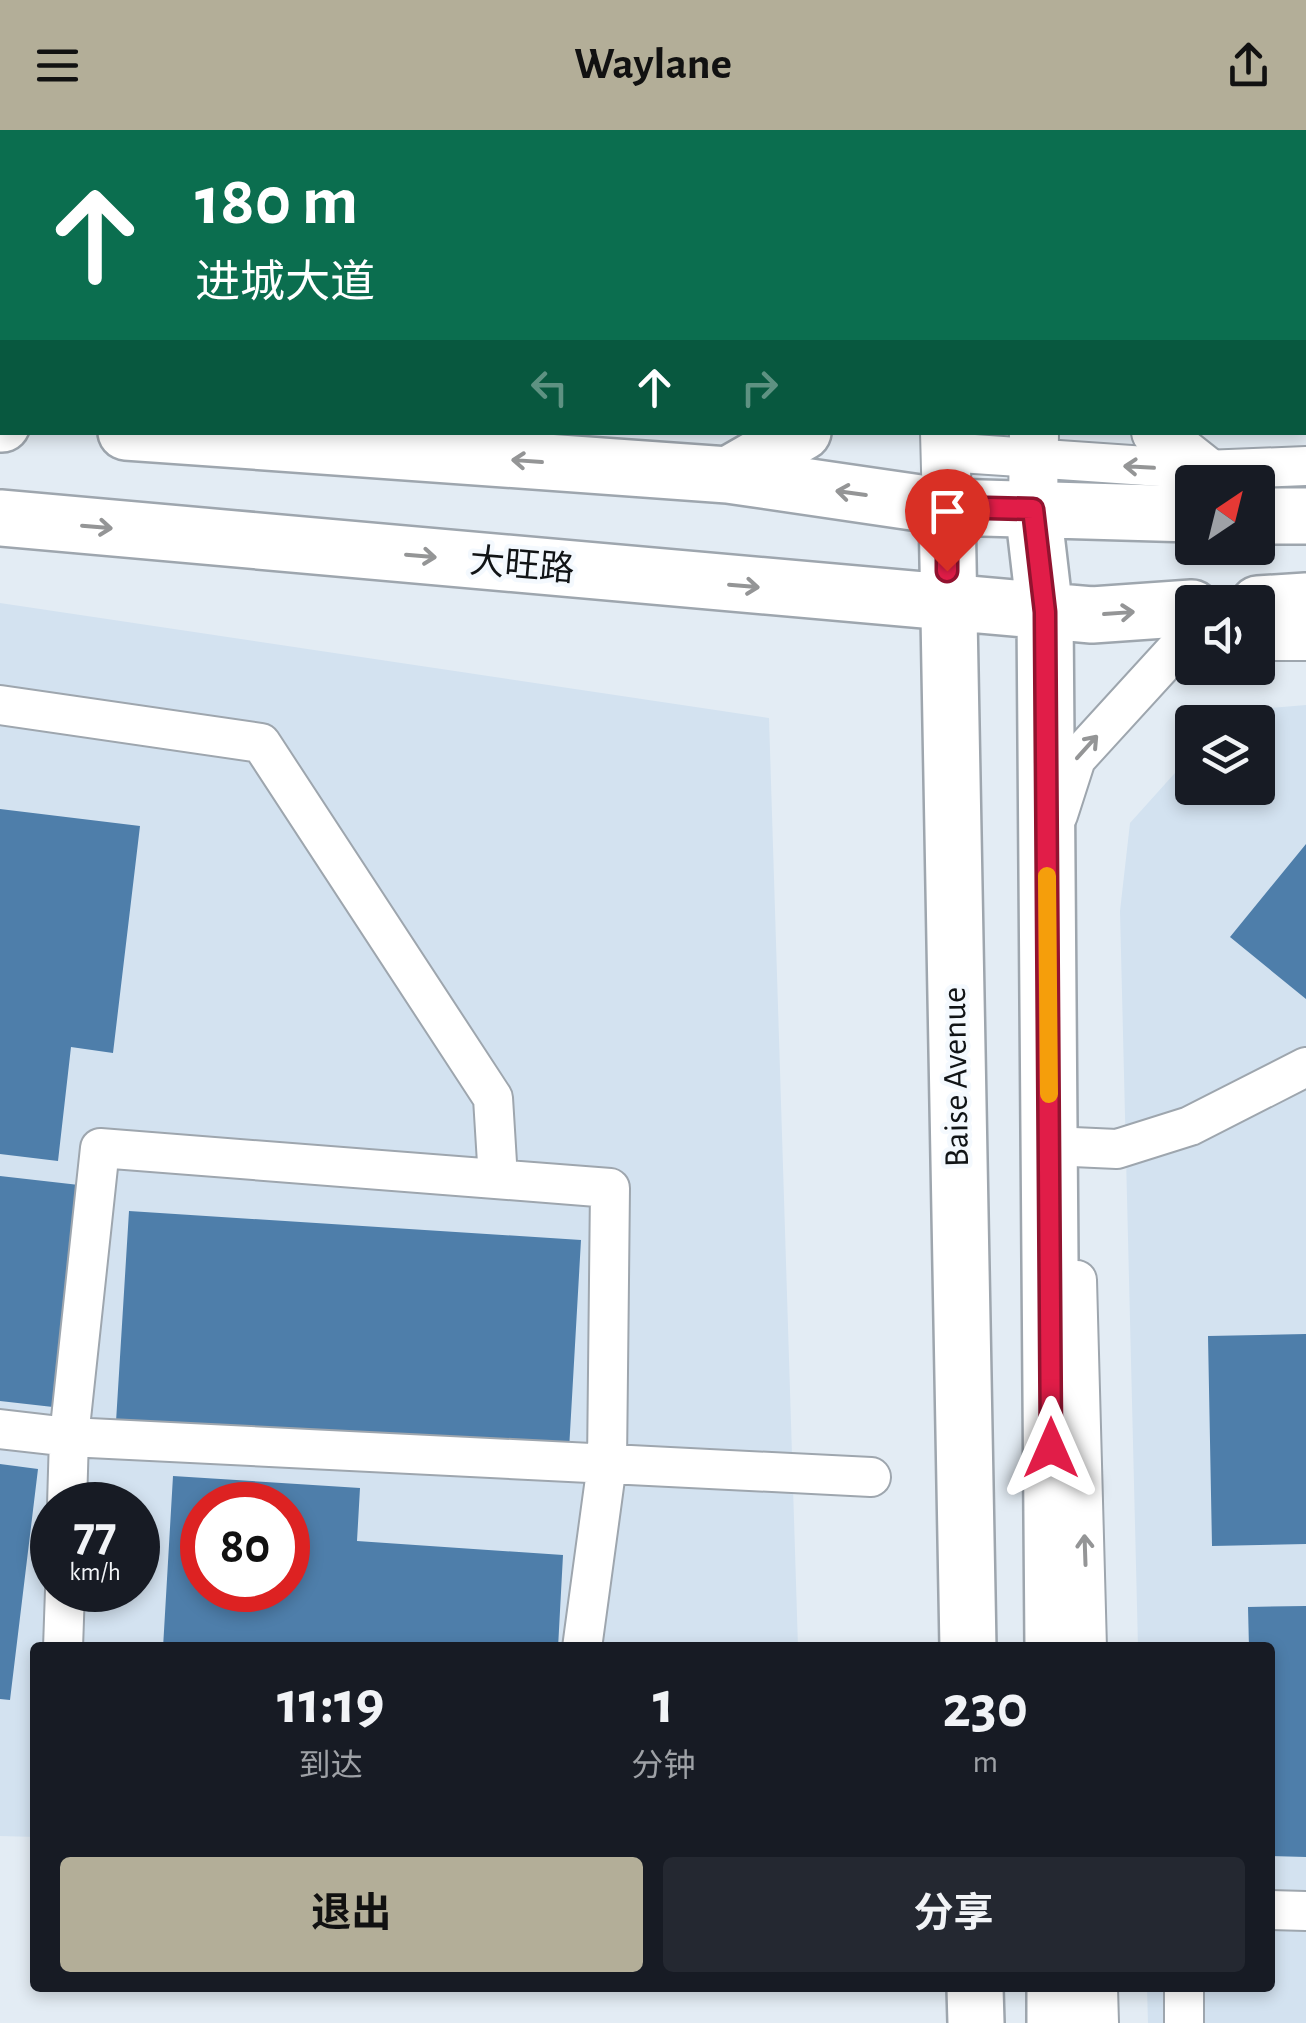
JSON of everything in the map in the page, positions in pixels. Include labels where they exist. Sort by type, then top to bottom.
[{"type":"highway","points":[[168,435],[728,475],[947,507],[1034,467],[1175,488]]},
{"type":"highway","points":[[728,475],[797,435]]},
{"type":"highway","points":[[1034,467],[1045,612],[1052,1642]]},
{"type":"highway","name":"Baise Avenue","points":[[947,507],[941,603],[968,1642]]},
{"type":"highway","points":[[1275,516],[1306,516]]},
{"type":"highway","name":"大旺路","points":[[0,518],[1092,615],[1175,631]]},
{"type":"highway","points":[[1275,620],[1306,601]]},
{"type":"highway","points":[[975,1992],[976,2023]]},
{"type":"highway","points":[[1055,1992],[1055,2023]]},
{"type":"main road","points":[[1158,435],[1179,465]]},
{"type":"main road","points":[[945,442],[947,507]]},
{"type":"street","points":[[945,442],[1034,467]]},
{"type":"street","points":[[1275,473],[1306,466]]},
{"type":"street","points":[[941,603],[947,1642]]},
{"type":"street","points":[[1275,634],[1306,641]]},
{"type":"street","points":[[1088,1642],[1065,900],[1047,852],[1076,759],[1175,648]]},
{"type":"street","points":[[0,705],[261,743],[493,1098],[498,1179]]},
{"type":"street","points":[[1072,1147],[1117,1149],[1190,1126],[1306,1067]]},
{"type":"street","points":[[68,1482],[100,1148],[610,1188],[607,1464],[583,1642]]},
{"type":"street","points":[[0,1429],[69,1438],[871,1477]]},
{"type":"street","points":[[63,1642],[64,1612]]},
{"type":"street","points":[[1275,1910],[1306,1911]]},
{"type":"street","points":[[951,1992],[952,2023]]},
{"type":"street","points":[[1098,1992],[1098,2023]]},
{"type":"street","points":[[1184,1992],[1184,2023]]},
{"type":"shaded area","points":[[0,603],[769,718],[798,1642],[30,1642],[30,1837],[0,1836]]},
{"type":"shaded area","points":[[1306,705],[1306,2023],[1148,2023],[1147,1992],[1275,1992],[1275,1642],[1138,1642],[1120,911],[1130,823],[1175,773],[1175,805],[1275,805],[1275,707]]},
{"type":"building","points":[[0,809],[140,826],[113,1053],[71,1047],[58,1161],[0,1154]]},
{"type":"building","points":[[1306,844],[1306,999],[1230,937]]},
{"type":"building","points":[[0,1176],[79,1185],[53,1407],[0,1401]]},
{"type":"building","points":[[129,1211],[581,1240],[569,1450],[116,1422]]},
{"type":"building","points":[[1306,1334],[1306,1544],[1212,1546],[1208,1336]]},
{"type":"building","points":[[0,1464],[38,1469],[36,1482],[30,1482],[30,1535],[10,1700],[0,1699]]},
{"type":"building","points":[[173,1476],[266,1482],[180,1482],[180,1612],[310,1612],[310,1485],[360,1488],[357,1541],[563,1555],[558,1642],[163,1642]]},
{"type":"building","points":[[1306,1606],[1306,1857],[1275,1856],[1275,1642],[1249,1642],[1248,1607]]},
{"type":"slow traffic","points":[[1047,876],[1049,1094]]},
{"type":"route","points":[[947,571],[947,507],[1033,509],[1045,612],[1051,1448]]}]
